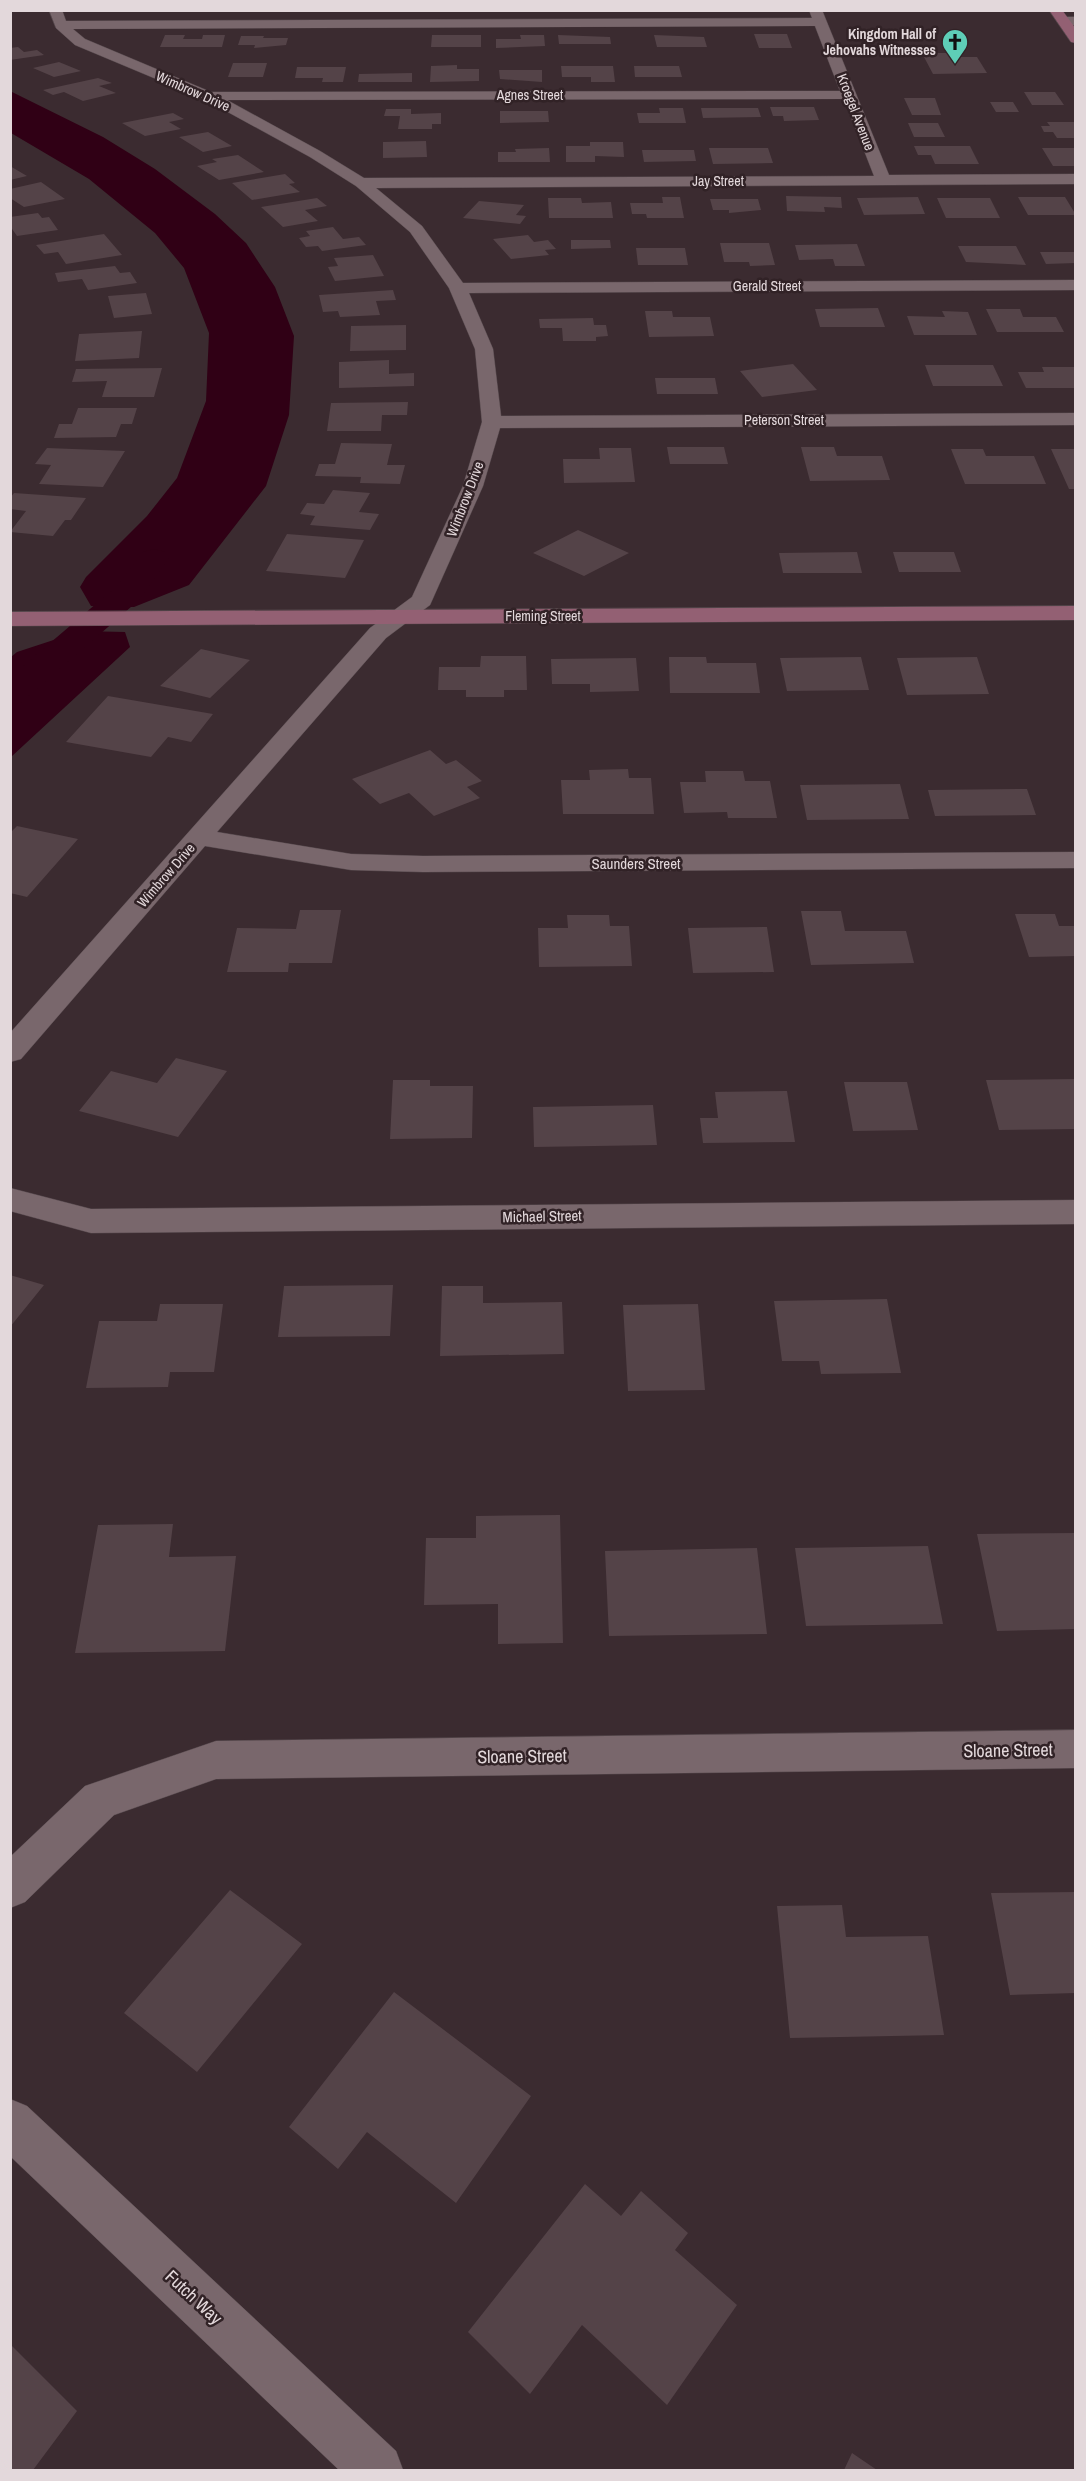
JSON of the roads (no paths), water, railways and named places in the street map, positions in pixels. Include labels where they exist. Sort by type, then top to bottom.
[{"type":"street","points":[[58,18],[817,16]]},
{"type":"street","name":"Kroegel Avenue","points":[[817,16],[883,180]]},
{"type":"street","name":"Wimbrow Drive","points":[[10,1052],[378,633],[422,600],[473,486],[492,422],[484,349],[458,288],[416,229],[361,183],[315,154],[210,96],[80,42],[58,18]]},
{"type":"street","points":[[1064,18],[1076,39]]},
{"type":"street","name":"Agnes Street","points":[[210,96],[850,94]]},
{"type":"street","name":"Jay Street","points":[[361,183],[1076,180]]},
{"type":"street","name":"Gerald Street","points":[[458,288],[1076,285]]},
{"type":"street","name":"Peterson Street","points":[[492,422],[1076,419]]},
{"type":"street","name":"Fleming Street","points":[[10,619],[1076,613]]},
{"type":"street","name":"Saunders Street","points":[[199,837],[351,862],[423,864],[1076,860]]},
{"type":"street","name":"Michael Street","points":[[10,1199],[91,1221],[1076,1212]]},
{"type":"street","name":"Sloane Street","points":[[10,1887],[100,1800],[216,1760],[1076,1749]]},
{"type":"street","name":"Futch Way","points":[[10,2123],[377,2470]]},
{"type":"waterway","points":[[10,695],[128,593],[154,558]]},
{"type":"place","name":"Kingdom Hall of Jehovahs Witnesses","points":[[955,65]]}]
